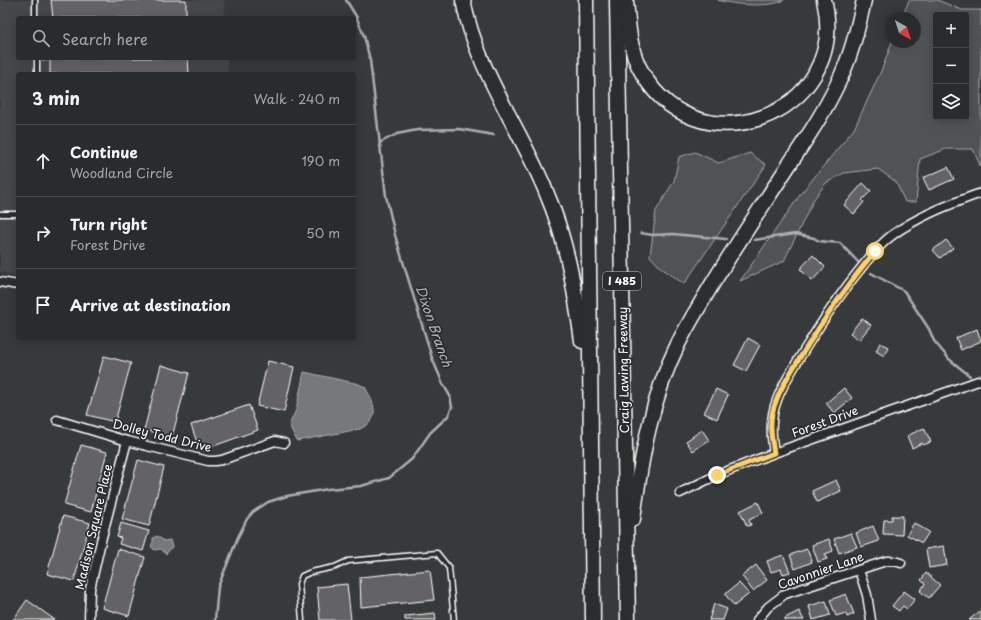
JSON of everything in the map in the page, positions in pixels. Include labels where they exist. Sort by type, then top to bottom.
[{"type":"highway","points":[[463,0],[472,36],[482,62],[534,165],[557,221],[571,273],[590,393]]},
{"type":"highway","name":"I 485","points":[[586,0],[593,620]]},
{"type":"highway","name":"Craig Lawing Freeway","points":[[617,0],[628,620]]},
{"type":"highway","points":[[626,0],[628,29],[632,48],[638,65],[655,91],[676,109],[690,116],[705,122],[736,124],[765,118],[778,111],[790,102],[808,84],[816,72],[822,58],[826,42],[827,23],[824,0]]},
{"type":"highway","points":[[627,563],[638,482],[647,434],[656,399],[678,344],[719,274],[828,104],[838,84],[853,46],[859,27],[864,0]]},
{"type":"street","points":[[774,453],[771,423],[772,414],[780,391],[853,277],[884,242],[905,226],[924,216],[981,193]]},
{"type":"street","points":[[0,282],[16,285]]},
{"type":"street","name":"Forest Drive","points":[[680,493],[717,475],[774,453],[981,380]]},
{"type":"street","name":"Dolley Todd Drive","points":[[57,420],[200,459],[215,461],[275,441],[284,443]]},
{"type":"street","name":"Madison Square Place","points":[[90,620],[90,589],[127,440]]},
{"type":"street","name":"Cavonnier Lane","points":[[757,620],[768,607],[785,594],[886,561],[901,563]]},
{"type":"street","points":[[859,570],[867,595],[871,620]]},
{"type":"lane","points":[[35,0],[35,16]]},
{"type":"lane","points":[[37,60],[37,72]]},
{"type":"lane","points":[[0,214],[16,214]]},
{"type":"lane","points":[[302,620],[299,584],[302,576],[311,572],[335,567],[348,561],[437,553],[449,568],[454,620]]},
{"type":"shaded area","points":[[0,0],[224,0],[225,16],[16,16],[16,60],[227,60],[228,72],[16,72],[16,276],[0,272]]},
{"type":"shaded area","points":[[718,0],[784,0],[778,3],[751,5]]},
{"type":"shaded area","points":[[909,0],[937,0],[962,10],[981,10],[981,168],[973,149],[946,149],[920,159],[916,202],[905,202],[896,182],[878,169],[844,173],[826,183],[814,199],[784,261],[740,281],[802,192],[854,129],[882,69],[890,48],[921,48],[921,12],[904,12]]},
{"type":"shaded area","points":[[695,152],[719,163],[750,153],[766,165],[684,284],[660,267],[650,256],[656,211],[674,181],[679,157]]},
{"type":"shaded area","points":[[304,372],[359,384],[365,387],[373,405],[374,416],[367,425],[360,429],[297,441],[289,425],[296,410]]},
{"type":"shaded area","points":[[157,536],[164,541],[170,540],[172,547],[166,554],[161,549],[154,550],[151,546],[153,538]]},
{"type":"building","points":[[51,0],[186,0],[186,16],[53,16]]},
{"type":"building","points":[[50,60],[188,60],[189,72],[50,72]]},
{"type":"building","points":[[948,167],[954,179],[929,190],[923,178]]},
{"type":"building","points":[[863,183],[871,191],[862,200],[864,202],[854,214],[844,205]]},
{"type":"building","points":[[946,240],[953,248],[940,258],[933,250]]},
{"type":"building","points":[[813,255],[825,267],[812,281],[800,269]]},
{"type":"building","points":[[862,318],[871,325],[859,340],[850,333]]},
{"type":"building","points":[[977,329],[981,341],[961,350],[956,338]]},
{"type":"building","points":[[748,338],[760,345],[746,371],[734,365]]},
{"type":"building","points":[[880,343],[888,347],[884,356],[876,351]]},
{"type":"building","points":[[104,356],[131,363],[115,422],[87,415]]},
{"type":"building","points":[[268,361],[294,367],[284,412],[257,406]]},
{"type":"building","points":[[161,365],[189,373],[172,437],[144,430]]},
{"type":"building","points":[[844,388],[852,398],[834,413],[826,403]]},
{"type":"building","points":[[716,389],[728,395],[717,419],[704,413]]},
{"type":"building","points":[[249,405],[258,430],[200,451],[191,425]]},
{"type":"building","points":[[924,428],[931,442],[923,445],[922,443],[912,448],[907,436]]},
{"type":"building","points":[[702,430],[709,440],[693,451],[686,441]]},
{"type":"building","points":[[81,445],[107,452],[91,512],[64,505]]},
{"type":"building","points":[[138,460],[164,467],[149,526],[122,519]]},
{"type":"building","points":[[836,480],[841,491],[817,502],[812,491]]},
{"type":"building","points":[[758,502],[763,513],[749,520],[751,525],[747,526],[740,511]]},
{"type":"building","points":[[63,516],[90,523],[74,581],[47,574]]},
{"type":"building","points":[[892,516],[903,516],[902,535],[883,534],[884,520],[892,520]]},
{"type":"building","points":[[121,523],[149,531],[143,551],[119,544],[121,538],[117,537]]},
{"type":"building","points":[[914,523],[929,532],[922,543],[907,535]]},
{"type":"building","points":[[873,526],[879,541],[861,547],[856,533]]},
{"type":"building","points":[[851,533],[857,547],[839,553],[834,539]]},
{"type":"building","points":[[829,539],[833,551],[825,554],[827,559],[818,562],[812,545]]},
{"type":"building","points":[[944,546],[947,565],[929,568],[926,549]]},
{"type":"building","points":[[118,549],[145,557],[129,616],[102,608]]},
{"type":"building","points":[[807,549],[812,562],[795,569],[790,555]]},
{"type":"building","points":[[783,555],[790,572],[783,574],[781,569],[771,572],[767,561]]},
{"type":"building","points":[[756,565],[767,580],[753,591],[742,576]]},
{"type":"building","points":[[430,570],[434,600],[361,607],[360,577]]},
{"type":"building","points":[[926,573],[940,585],[929,598],[920,591],[925,584],[921,580]]},
{"type":"building","points":[[739,583],[749,594],[734,606],[725,594]]},
{"type":"building","points":[[347,584],[351,620],[320,620],[317,587]]},
{"type":"building","points":[[904,591],[915,599],[907,609],[903,606],[899,611],[892,606]]},
{"type":"building","points":[[846,594],[854,614],[847,617],[846,613],[836,616],[830,600]]},
{"type":"building","points":[[27,600],[55,620],[13,620]]},
{"type":"building","points":[[826,601],[830,615],[813,620],[809,606]]},
{"type":"building","points":[[714,604],[727,609],[723,620],[709,620]]},
{"type":"building","points":[[981,610],[981,620],[969,620]]},
{"type":"building","points":[[799,611],[804,620],[785,620],[785,618]]},
{"type":"building","points":[[435,613],[436,620],[405,620],[405,616]]},
{"type":"waterway","name":"Dixon Branch","points":[[215,620],[218,587],[238,537],[247,519],[253,512],[268,502],[287,496],[328,489],[361,486],[389,478],[412,459],[430,433],[448,416],[452,407],[450,396],[432,358],[395,235],[386,196],[370,60],[364,36],[356,16],[346,0]]},
{"type":"waterway","points":[[379,143],[397,134],[417,130],[459,129],[494,135]]},
{"type":"waterway","points":[[641,233],[652,235],[673,234],[726,239]]},
{"type":"waterway","points":[[754,240],[795,234],[814,238],[819,241],[840,243],[859,263]]},
{"type":"waterway","points":[[871,273],[904,291],[929,329],[934,341],[949,359],[970,376]]},
{"type":"route","points":[[717,475],[774,453],[771,423],[772,414],[780,391],[838,298],[853,277],[875,251]]}]
